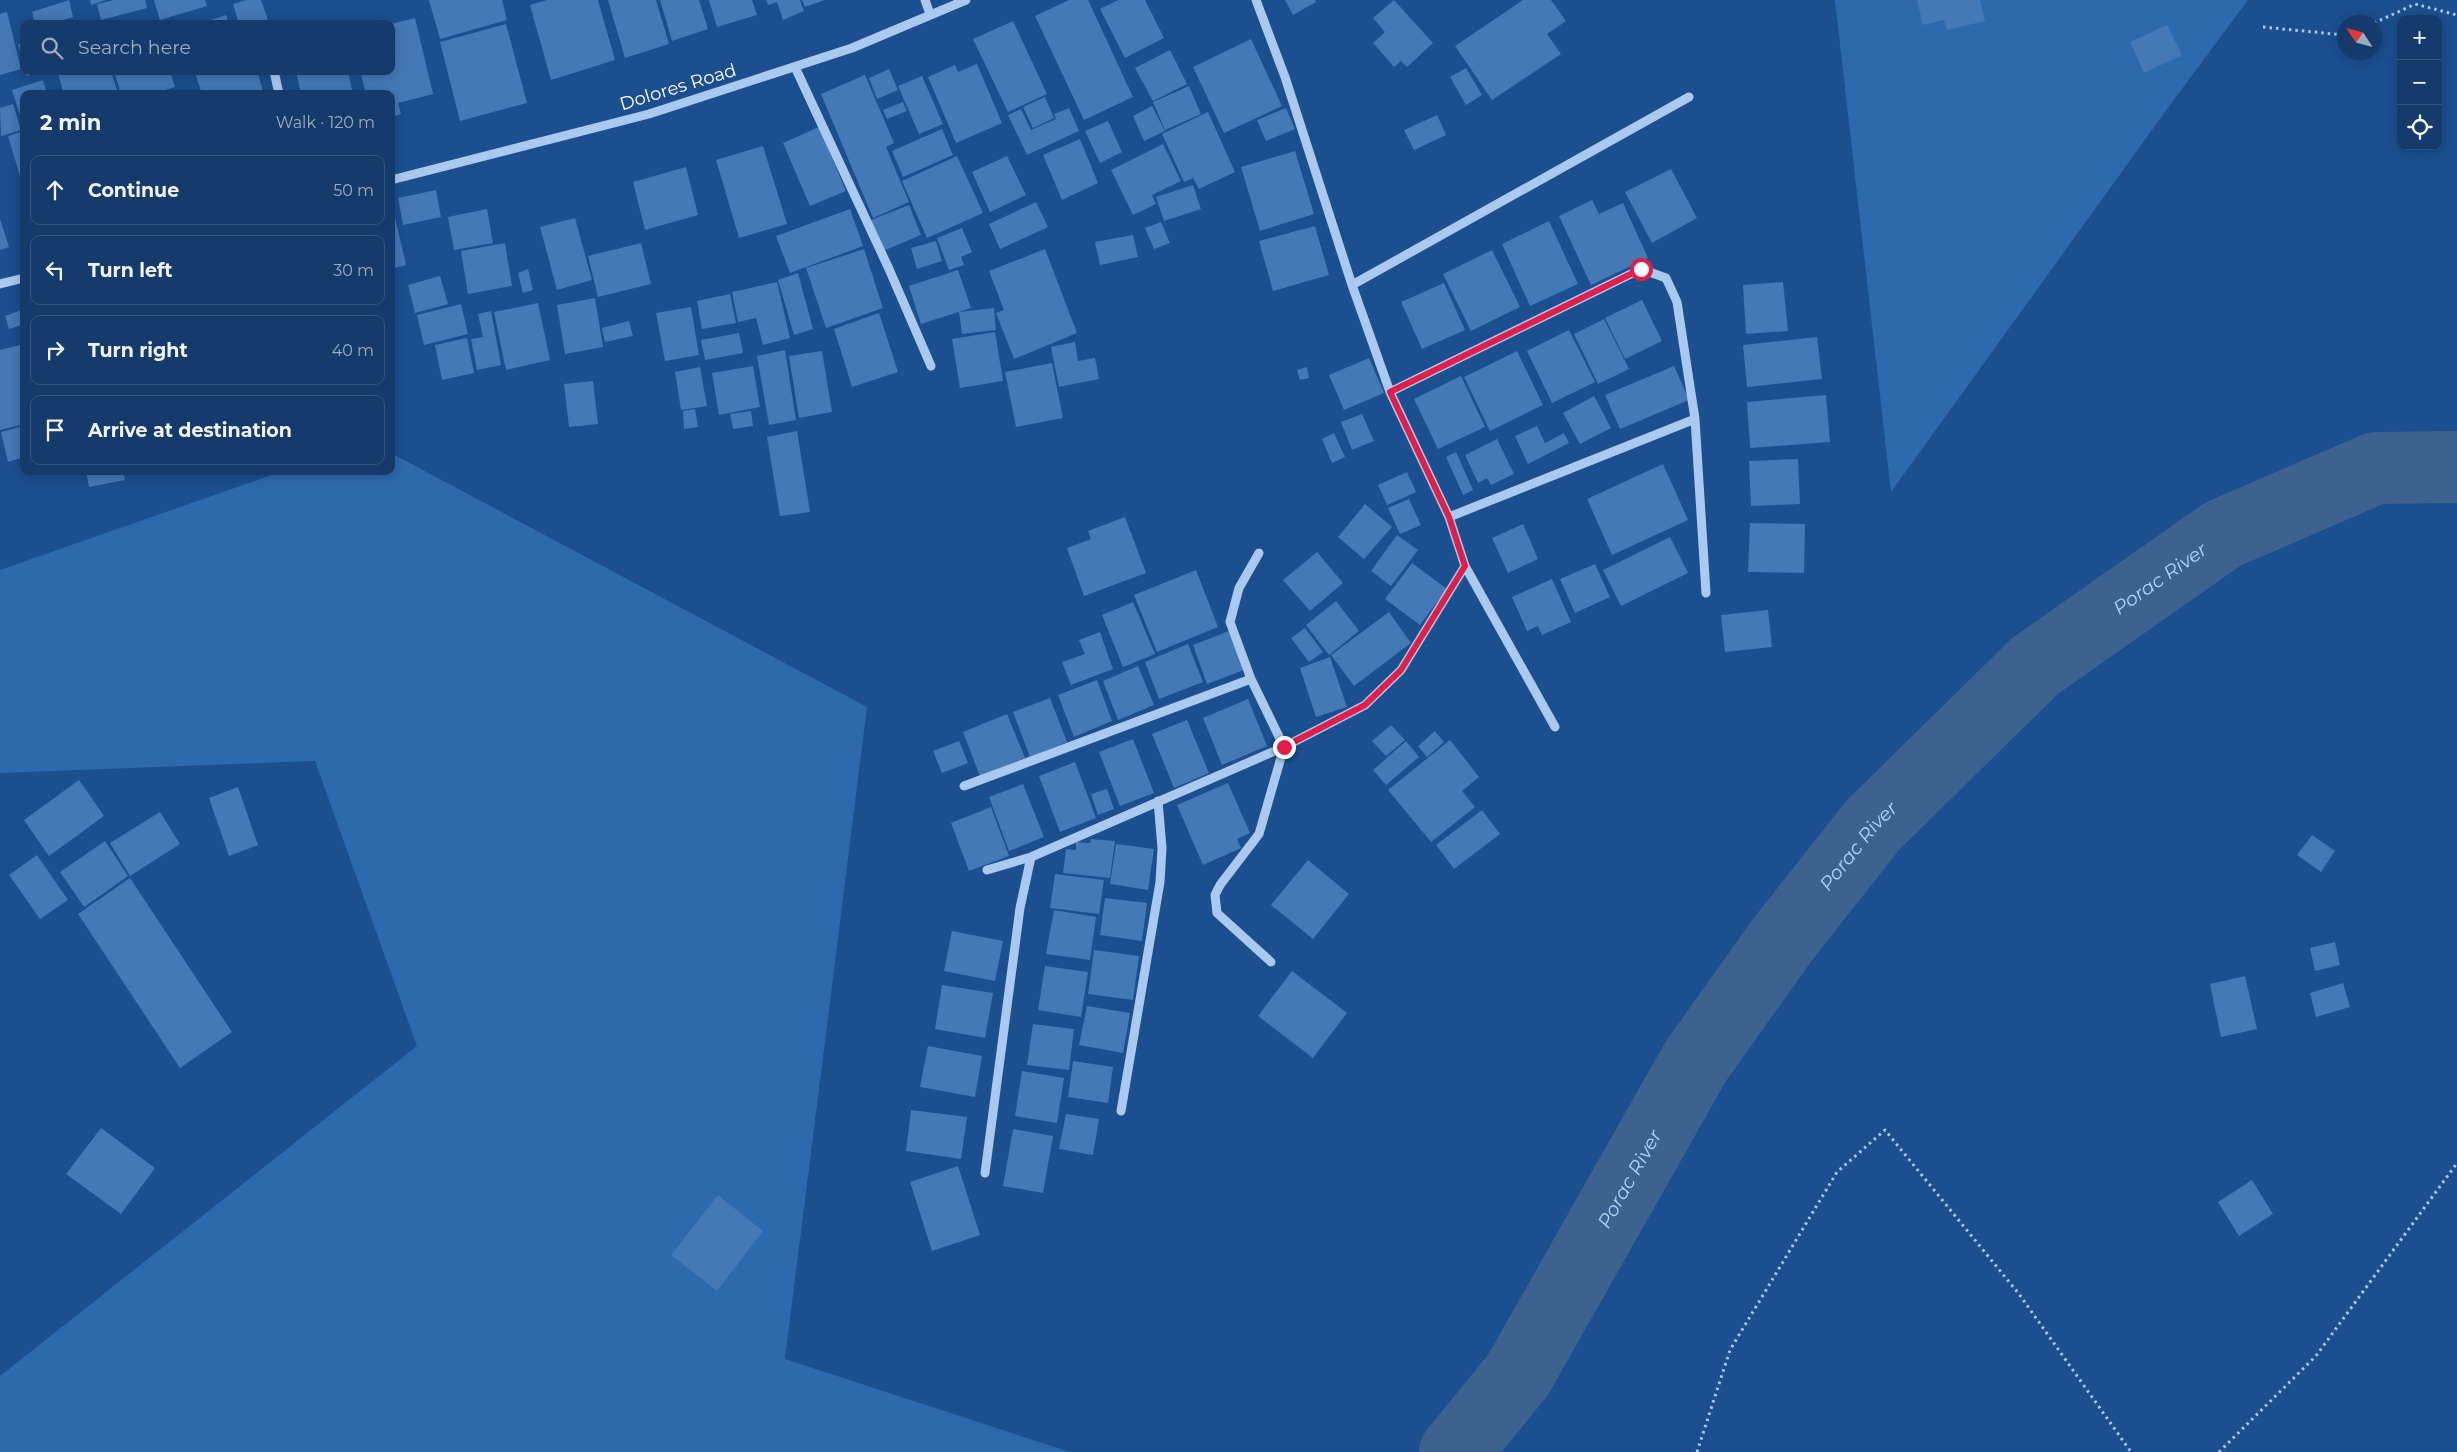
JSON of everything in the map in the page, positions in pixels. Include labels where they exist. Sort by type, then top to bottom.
[{"type":"street","points":[[925,0],[930,14]]},
{"type":"street","name":"Dolores Road","points":[[395,179],[649,114],[852,48],[966,0]]},
{"type":"street","points":[[1256,0],[1285,77],[1352,284],[1390,392],[1449,517],[1465,566],[1555,727]]},
{"type":"street","points":[[795,67],[889,269],[931,366]]},
{"type":"street","points":[[275,75],[278,90]]},
{"type":"street","points":[[1352,284],[1689,97]]},
{"type":"street","points":[[1390,392],[1641,269],[1666,278],[1677,302],[1695,418],[1706,593]]},
{"type":"street","points":[[0,284],[20,279]]},
{"type":"street","points":[[1449,517],[1695,418]]},
{"type":"street","points":[[1259,553],[1239,588],[1230,622],[1251,679],[1284,747],[1259,834],[1220,885],[1215,895],[1217,913],[1271,962]]},
{"type":"street","points":[[987,870],[1032,857],[1284,747],[1365,705],[1401,670],[1465,566]]},
{"type":"street","points":[[964,786],[1251,679]]},
{"type":"street","points":[[1122,1110],[1160,882],[1162,848],[1158,801]]},
{"type":"street","points":[[985,1173],[1020,908],[1032,857]]},
{"type":"path","points":[[2382,19],[2415,4],[2457,15]]},
{"type":"path","points":[[2263,27],[2337,34]]},
{"type":"path","points":[[1697,1452],[1730,1350],[1837,1172],[1885,1130],[2019,1294],[2131,1452]]},
{"type":"path","points":[[2219,1452],[2316,1356],[2457,1163]]},
{"type":"shaded area","points":[[1835,0],[2248,0],[1891,492]]},
{"type":"shaded area","points":[[395,455],[867,707],[785,1359],[1070,1452],[0,1452],[0,1376],[417,1046],[315,761],[0,773],[0,570],[272,475],[395,475]]},
{"type":"building","points":[[69,0],[73,17],[64,20],[34,20],[32,12]]},
{"type":"building","points":[[90,0],[106,0],[91,5]]},
{"type":"building","points":[[114,0],[145,0],[147,8],[101,20],[97,4]]},
{"type":"building","points":[[154,0],[205,0],[207,6],[160,20]]},
{"type":"building","points":[[246,0],[261,0],[268,20],[238,20],[233,4]]},
{"type":"building","points":[[429,0],[502,0],[507,20],[440,39]]},
{"type":"building","points":[[547,0],[598,0],[615,60],[551,80],[530,5]]},
{"type":"building","points":[[608,0],[656,0],[669,44],[625,58]]},
{"type":"building","points":[[660,0],[699,0],[708,29],[672,41]]},
{"type":"building","points":[[709,0],[752,0],[757,15],[717,27]]},
{"type":"building","points":[[766,0],[800,0],[804,11],[783,20],[777,2],[768,5]]},
{"type":"building","points":[[802,0],[825,0],[805,7]]},
{"type":"building","points":[[1069,0],[1088,0],[1133,97],[1084,120],[1035,16]]},
{"type":"building","points":[[1118,0],[1145,0],[1164,38],[1125,58],[1100,9]]},
{"type":"building","points":[[1285,0],[1315,0],[1316,2],[1293,15]]},
{"type":"building","points":[[1394,0],[1433,43],[1407,67],[1401,61],[1394,67],[1373,43],[1385,32],[1373,18]]},
{"type":"building","points":[[1523,0],[1551,0],[1566,21],[1547,34],[1561,54],[1492,100],[1455,46]]},
{"type":"building","points":[[1917,0],[1980,0],[1985,21],[1947,30],[1944,20],[1923,25]]},
{"type":"building","points":[[7,12],[20,69],[0,75],[0,14]]},
{"type":"building","points":[[226,15],[228,20],[211,20]]},
{"type":"building","points":[[415,18],[433,94],[398,103],[401,114],[395,116],[395,90],[365,90],[361,75],[395,75],[395,23]]},
{"type":"building","points":[[1013,21],[1047,94],[1008,112],[973,39]]},
{"type":"building","points":[[506,24],[527,103],[460,121],[440,42]]},
{"type":"building","points":[[2167,25],[2182,55],[2144,73],[2130,42]]},
{"type":"building","points":[[1251,39],[1282,106],[1224,133],[1193,67]]},
{"type":"building","points":[[1170,50],[1187,84],[1153,101],[1135,68]]},
{"type":"building","points":[[977,64],[1002,123],[956,143],[928,77],[955,65],[958,72]]},
{"type":"building","points":[[1466,68],[1482,95],[1466,105],[1450,77]]},
{"type":"building","points":[[889,69],[898,90],[877,99],[869,78]]},
{"type":"building","points":[[58,75],[112,75],[117,90],[63,90]]},
{"type":"building","points":[[115,75],[171,75],[175,87],[165,90],[120,90]]},
{"type":"building","points":[[196,75],[258,75],[263,90],[201,90]]},
{"type":"building","points":[[297,75],[349,75],[352,90],[300,90]]},
{"type":"building","points":[[865,75],[894,143],[886,147],[909,202],[873,218],[821,94]]},
{"type":"building","points":[[922,76],[943,124],[919,134],[898,86]]},
{"type":"building","points":[[43,80],[46,90],[20,90],[19,113],[12,90]]},
{"type":"building","points":[[1189,86],[1201,114],[1165,130],[1153,102]]},
{"type":"building","points":[[1045,97],[1054,118],[1033,128],[1023,107]]},
{"type":"building","points":[[903,102],[907,111],[887,119],[883,110]]},
{"type":"building","points":[[13,104],[20,130],[1,136],[0,108]]},
{"type":"building","points":[[1152,106],[1165,131],[1144,141],[1133,116]]},
{"type":"building","points":[[1069,108],[1079,131],[1027,155],[1008,115],[1021,109],[1031,130],[1056,119],[1054,114]]},
{"type":"building","points":[[1286,108],[1295,129],[1266,141],[1257,120]]},
{"type":"building","points":[[1208,112],[1235,172],[1199,189],[1193,178],[1184,182],[1162,134]]},
{"type":"building","points":[[1437,115],[1446,135],[1414,150],[1404,130]]},
{"type":"building","points":[[1108,121],[1122,152],[1100,163],[1085,131]]},
{"type":"building","points":[[819,127],[846,191],[810,206],[783,143]]},
{"type":"building","points":[[942,129],[953,155],[903,177],[892,151]]},
{"type":"building","points":[[20,132],[20,176],[8,136]]},
{"type":"building","points":[[1080,139],[1098,183],[1062,200],[1043,155]]},
{"type":"building","points":[[1163,144],[1181,181],[1152,195],[1156,204],[1133,215],[1111,170]]},
{"type":"building","points":[[763,146],[787,224],[739,238],[716,160]]},
{"type":"building","points":[[1295,151],[1314,214],[1260,231],[1241,167]]},
{"type":"building","points":[[957,156],[983,213],[927,238],[902,181]]},
{"type":"building","points":[[1007,156],[1026,195],[990,212],[972,172]]},
{"type":"building","points":[[686,167],[698,215],[645,230],[633,182]]},
{"type":"building","points":[[1671,169],[1697,218],[1652,243],[1625,192]]},
{"type":"building","points":[[1193,185],[1201,209],[1164,221],[1156,197]]},
{"type":"building","points":[[436,190],[441,217],[403,225],[398,198]]},
{"type":"building","points":[[1592,200],[1599,214],[1623,203],[1648,258],[1591,285],[1559,216]]},
{"type":"building","points":[[1036,202],[1048,227],[1000,249],[989,224]]},
{"type":"building","points":[[909,205],[921,235],[883,251],[871,220]]},
{"type":"building","points":[[487,209],[493,243],[454,250],[448,217]]},
{"type":"building","points":[[850,209],[863,246],[790,273],[776,236]]},
{"type":"building","points":[[395,217],[406,265],[395,268]]},
{"type":"building","points":[[575,218],[592,280],[557,290],[540,227]]},
{"type":"building","points":[[0,219],[9,247],[0,250]]},
{"type":"building","points":[[1549,221],[1578,284],[1530,306],[1502,244]]},
{"type":"building","points":[[1161,222],[1170,243],[1154,249],[1145,228]]},
{"type":"building","points":[[1315,226],[1329,275],[1273,291],[1259,241]]},
{"type":"building","points":[[962,228],[972,252],[961,257],[964,265],[949,270],[937,238]]},
{"type":"building","points":[[1133,235],[1138,257],[1100,265],[1095,242]]},
{"type":"building","points":[[936,241],[942,261],[917,269],[911,248]]},
{"type":"building","points":[[505,243],[512,286],[468,294],[461,251]]},
{"type":"building","points":[[641,243],[651,284],[598,297],[588,256]]},
{"type":"building","points":[[864,249],[883,308],[826,328],[806,268]]},
{"type":"building","points":[[1045,249],[1077,333],[1014,359],[996,313],[1004,310],[989,271]]},
{"type":"building","points":[[1492,250],[1520,307],[1471,331],[1443,274]]},
{"type":"building","points":[[528,269],[533,290],[523,293],[518,273]]},
{"type":"building","points":[[958,270],[971,308],[921,324],[909,286]]},
{"type":"building","points":[[798,273],[813,329],[794,335],[778,280]]},
{"type":"building","points":[[440,276],[448,304],[415,313],[408,285]]},
{"type":"building","points":[[777,282],[790,338],[763,345],[756,318],[738,322],[732,292]]},
{"type":"building","points":[[1783,282],[1788,331],[1746,334],[1743,285]]},
{"type":"building","points":[[1444,283],[1465,330],[1422,349],[1401,302]]},
{"type":"building","points":[[730,294],[736,323],[702,329],[697,301]]},
{"type":"building","points":[[595,298],[603,347],[565,354],[557,305]]},
{"type":"building","points":[[1642,300],[1662,341],[1625,359],[1605,318]]},
{"type":"building","points":[[538,303],[550,360],[506,370],[494,312]]},
{"type":"building","points":[[461,304],[468,334],[424,345],[417,315]]},
{"type":"building","points":[[691,307],[699,355],[665,361],[656,313]]},
{"type":"building","points":[[994,308],[996,330],[962,334],[959,312]]},
{"type":"building","points":[[20,311],[20,325],[9,329],[5,316]]},
{"type":"building","points":[[491,311],[501,365],[477,370],[471,339],[483,337],[478,314]]},
{"type":"building","points":[[879,313],[898,372],[852,387],[834,329]]},
{"type":"building","points":[[1604,319],[1629,369],[1598,384],[1574,334]]},
{"type":"building","points":[[629,321],[633,336],[605,342],[602,328]]},
{"type":"building","points":[[1569,330],[1595,382],[1552,403],[1527,351]]},
{"type":"building","points":[[995,332],[1003,381],[960,388],[952,339]]},
{"type":"building","points":[[739,333],[743,353],[705,360],[701,340]]},
{"type":"building","points":[[1817,337],[1822,379],[1747,387],[1743,345]]},
{"type":"building","points":[[467,338],[474,373],[442,380],[435,345]]},
{"type":"building","points":[[1075,342],[1078,361],[1095,358],[1099,379],[1059,387],[1051,347]]},
{"type":"building","points":[[20,345],[20,425],[0,430],[0,350]]},
{"type":"building","points":[[785,350],[796,420],[769,425],[757,356]]},
{"type":"building","points":[[822,351],[832,412],[799,418],[789,356]]},
{"type":"building","points":[[1517,351],[1543,405],[1490,431],[1464,377]]},
{"type":"building","points":[[1369,358],[1384,393],[1344,410],[1329,375]]},
{"type":"building","points":[[1052,363],[1063,418],[1016,427],[1005,372]]},
{"type":"building","points":[[753,366],[760,407],[719,415],[712,373]]},
{"type":"building","points":[[1674,366],[1689,400],[1620,429],[1605,395]]},
{"type":"building","points":[[700,367],[707,406],[681,410],[675,372]]},
{"type":"building","points":[[1307,367],[1309,378],[1300,380],[1297,370]]},
{"type":"building","points":[[1461,376],[1485,427],[1438,449],[1414,399]]},
{"type":"building","points":[[593,381],[598,424],[569,427],[564,384]]},
{"type":"building","points":[[1826,395],[1830,442],[1750,448],[1747,402]]},
{"type":"building","points":[[1594,396],[1611,428],[1580,444],[1563,413]]},
{"type":"building","points":[[695,409],[698,427],[684,429],[683,411]]},
{"type":"building","points":[[751,411],[753,426],[733,429],[730,414]]},
{"type":"building","points":[[1362,414],[1374,441],[1352,450],[1341,422]]},
{"type":"building","points":[[1537,426],[1545,443],[1564,433],[1569,443],[1528,464],[1515,436]]},
{"type":"building","points":[[20,427],[20,458],[8,462],[1,432]]},
{"type":"building","points":[[797,431],[810,512],[780,516],[767,437]]},
{"type":"building","points":[[1334,433],[1345,457],[1332,463],[1322,439]]},
{"type":"building","points":[[1497,439],[1514,474],[1491,485],[1487,478],[1478,483],[1465,455]]},
{"type":"building","points":[[1456,452],[1473,490],[1463,495],[1446,457]]},
{"type":"building","points":[[1798,459],[1800,504],[1751,506],[1749,461]]},
{"type":"building","points":[[1663,464],[1688,520],[1612,555],[1587,499]]},
{"type":"building","points":[[1407,472],[1416,492],[1387,505],[1378,485]]},
{"type":"building","points":[[87,475],[124,475],[125,480],[89,487]]},
{"type":"building","points":[[1409,499],[1421,525],[1400,534],[1388,508]]},
{"type":"building","points":[[1365,504],[1392,527],[1364,559],[1338,537]]},
{"type":"building","points":[[1125,517],[1146,573],[1084,596],[1067,548],[1091,539],[1088,531]]},
{"type":"building","points":[[1750,523],[1805,524],[1804,573],[1748,572]]},
{"type":"building","points":[[1523,524],[1538,559],[1508,573],[1492,538]]},
{"type":"building","points":[[1397,535],[1418,550],[1391,586],[1371,571]]},
{"type":"building","points":[[1670,537],[1688,573],[1621,606],[1603,570]]},
{"type":"building","points":[[1317,552],[1343,583],[1310,611],[1283,580]]},
{"type":"building","points":[[1412,563],[1447,589],[1420,625],[1385,599]]},
{"type":"building","points":[[1595,564],[1610,597],[1575,613],[1560,579]]},
{"type":"building","points":[[1196,570],[1218,627],[1157,652],[1134,595]]},
{"type":"building","points":[[1552,579],[1571,622],[1542,635],[1538,626],[1527,631],[1512,597]]},
{"type":"building","points":[[1336,601],[1359,631],[1329,655],[1306,625]]},
{"type":"building","points":[[1133,602],[1155,654],[1123,667],[1102,615]]},
{"type":"building","points":[[1768,610],[1772,647],[1725,652],[1721,615]]},
{"type":"building","points":[[1389,612],[1411,643],[1354,686],[1331,655]]},
{"type":"building","points":[[1305,628],[1323,652],[1309,662],[1291,638]]},
{"type":"building","points":[[1229,631],[1244,670],[1207,684],[1193,645]]},
{"type":"building","points":[[1100,632],[1113,669],[1071,685],[1062,662],[1085,654],[1079,640]]},
{"type":"building","points":[[1188,644],[1203,682],[1159,699],[1145,662]]},
{"type":"building","points":[[1330,657],[1347,707],[1316,717],[1300,668]]},
{"type":"building","points":[[1138,666],[1154,705],[1118,720],[1103,681]]},
{"type":"building","points":[[1097,680],[1112,721],[1074,737],[1058,695]]},
{"type":"building","points":[[1050,698],[1067,742],[1030,757],[1013,712]]},
{"type":"building","points":[[1248,699],[1267,746],[1222,765],[1203,718]]},
{"type":"building","points":[[1007,714],[1025,758],[980,776],[963,732]]},
{"type":"building","points":[[1187,720],[1209,773],[1174,788],[1152,734]]},
{"type":"building","points":[[1391,725],[1405,740],[1386,756],[1372,741]]},
{"type":"building","points":[[1435,731],[1444,742],[1427,757],[1418,746]]},
{"type":"building","points":[[1133,739],[1154,793],[1120,806],[1099,752]]},
{"type":"building","points":[[1450,740],[1479,777],[1462,791],[1475,807],[1431,842],[1388,790]]},
{"type":"building","points":[[959,741],[968,763],[942,773],[933,751]]},
{"type":"building","points":[[1406,741],[1419,757],[1386,785],[1373,770]]},
{"type":"building","points":[[1075,762],[1096,818],[1060,832],[1039,776]]},
{"type":"building","points":[[79,780],[104,816],[49,856],[24,820]]},
{"type":"building","points":[[1228,783],[1250,833],[1237,839],[1241,848],[1203,865],[1177,805]]},
{"type":"building","points":[[1023,784],[1044,837],[1009,851],[989,797]]},
{"type":"building","points":[[238,787],[258,845],[229,856],[209,798]]},
{"type":"building","points":[[1107,789],[1114,809],[1098,815],[1091,794]]},
{"type":"building","points":[[991,807],[1009,856],[969,871],[951,823]]},
{"type":"building","points":[[1482,810],[1500,834],[1454,869],[1436,845]]},
{"type":"building","points":[[160,812],[180,844],[130,876],[110,843]]},
{"type":"building","points":[[2312,835],[2335,851],[2321,872],[2297,855]]},
{"type":"building","points":[[1091,839],[1115,841],[1110,878],[1063,873],[1066,849],[1076,850],[1076,842],[1090,843]]},
{"type":"building","points":[[105,841],[128,876],[84,907],[60,872]]},
{"type":"building","points":[[1116,844],[1154,849],[1148,890],[1110,884]]},
{"type":"building","points":[[37,855],[68,900],[40,919],[9,875]]},
{"type":"building","points":[[1308,860],[1349,894],[1313,939],[1271,905]]},
{"type":"building","points":[[1055,874],[1104,880],[1099,914],[1050,908]]},
{"type":"building","points":[[130,878],[232,1032],[180,1068],[78,914]]},
{"type":"building","points":[[1105,898],[1147,903],[1142,941],[1100,935]]},
{"type":"building","points":[[1054,910],[1096,917],[1090,960],[1046,954]]},
{"type":"building","points":[[952,931],[1003,941],[995,981],[944,971]]},
{"type":"building","points":[[2335,942],[2340,965],[2315,971],[2310,948]]},
{"type":"building","points":[[1094,950],[1139,956],[1133,1000],[1088,994]]},
{"type":"building","points":[[1045,966],[1088,972],[1081,1017],[1038,1010]]},
{"type":"building","points":[[1292,971],[1347,1013],[1313,1058],[1258,1016]]},
{"type":"building","points":[[2245,976],[2257,1029],[2221,1037],[2210,984]]},
{"type":"building","points":[[2343,983],[2350,1007],[2316,1017],[2310,993]]},
{"type":"building","points":[[942,985],[993,993],[985,1038],[935,1029]]},
{"type":"building","points":[[1087,1006],[1130,1013],[1123,1053],[1079,1045]]},
{"type":"building","points":[[1033,1024],[1074,1029],[1069,1070],[1027,1065]]},
{"type":"building","points":[[928,1046],[982,1056],[975,1097],[920,1087]]},
{"type":"building","points":[[1073,1061],[1113,1067],[1108,1103],[1068,1097]]},
{"type":"building","points":[[1022,1071],[1064,1078],[1057,1123],[1015,1116]]},
{"type":"building","points":[[911,1110],[967,1117],[961,1159],[906,1151]]},
{"type":"building","points":[[1066,1114],[1099,1119],[1093,1155],[1059,1149]]},
{"type":"building","points":[[101,1128],[155,1168],[121,1214],[66,1174]]},
{"type":"building","points":[[1013,1129],[1053,1136],[1043,1193],[1003,1186]]},
{"type":"building","points":[[958,1166],[980,1235],[932,1251],[910,1182]]},
{"type":"building","points":[[2252,1180],[2273,1214],[2239,1236],[2218,1202]]},
{"type":"building","points":[[718,1195],[763,1231],[717,1291],[671,1255]]},
{"type":"waterway","name":"Porac River","points":[[1455,1452],[1518,1375],[1696,1061],[1783,939],[1873,825],[2035,666],[2223,534],[2376,468],[2457,467]]},
{"type":"route","points":[[1284,747],[1365,705],[1401,670],[1465,566],[1449,517],[1390,392],[1641,269]]}]
